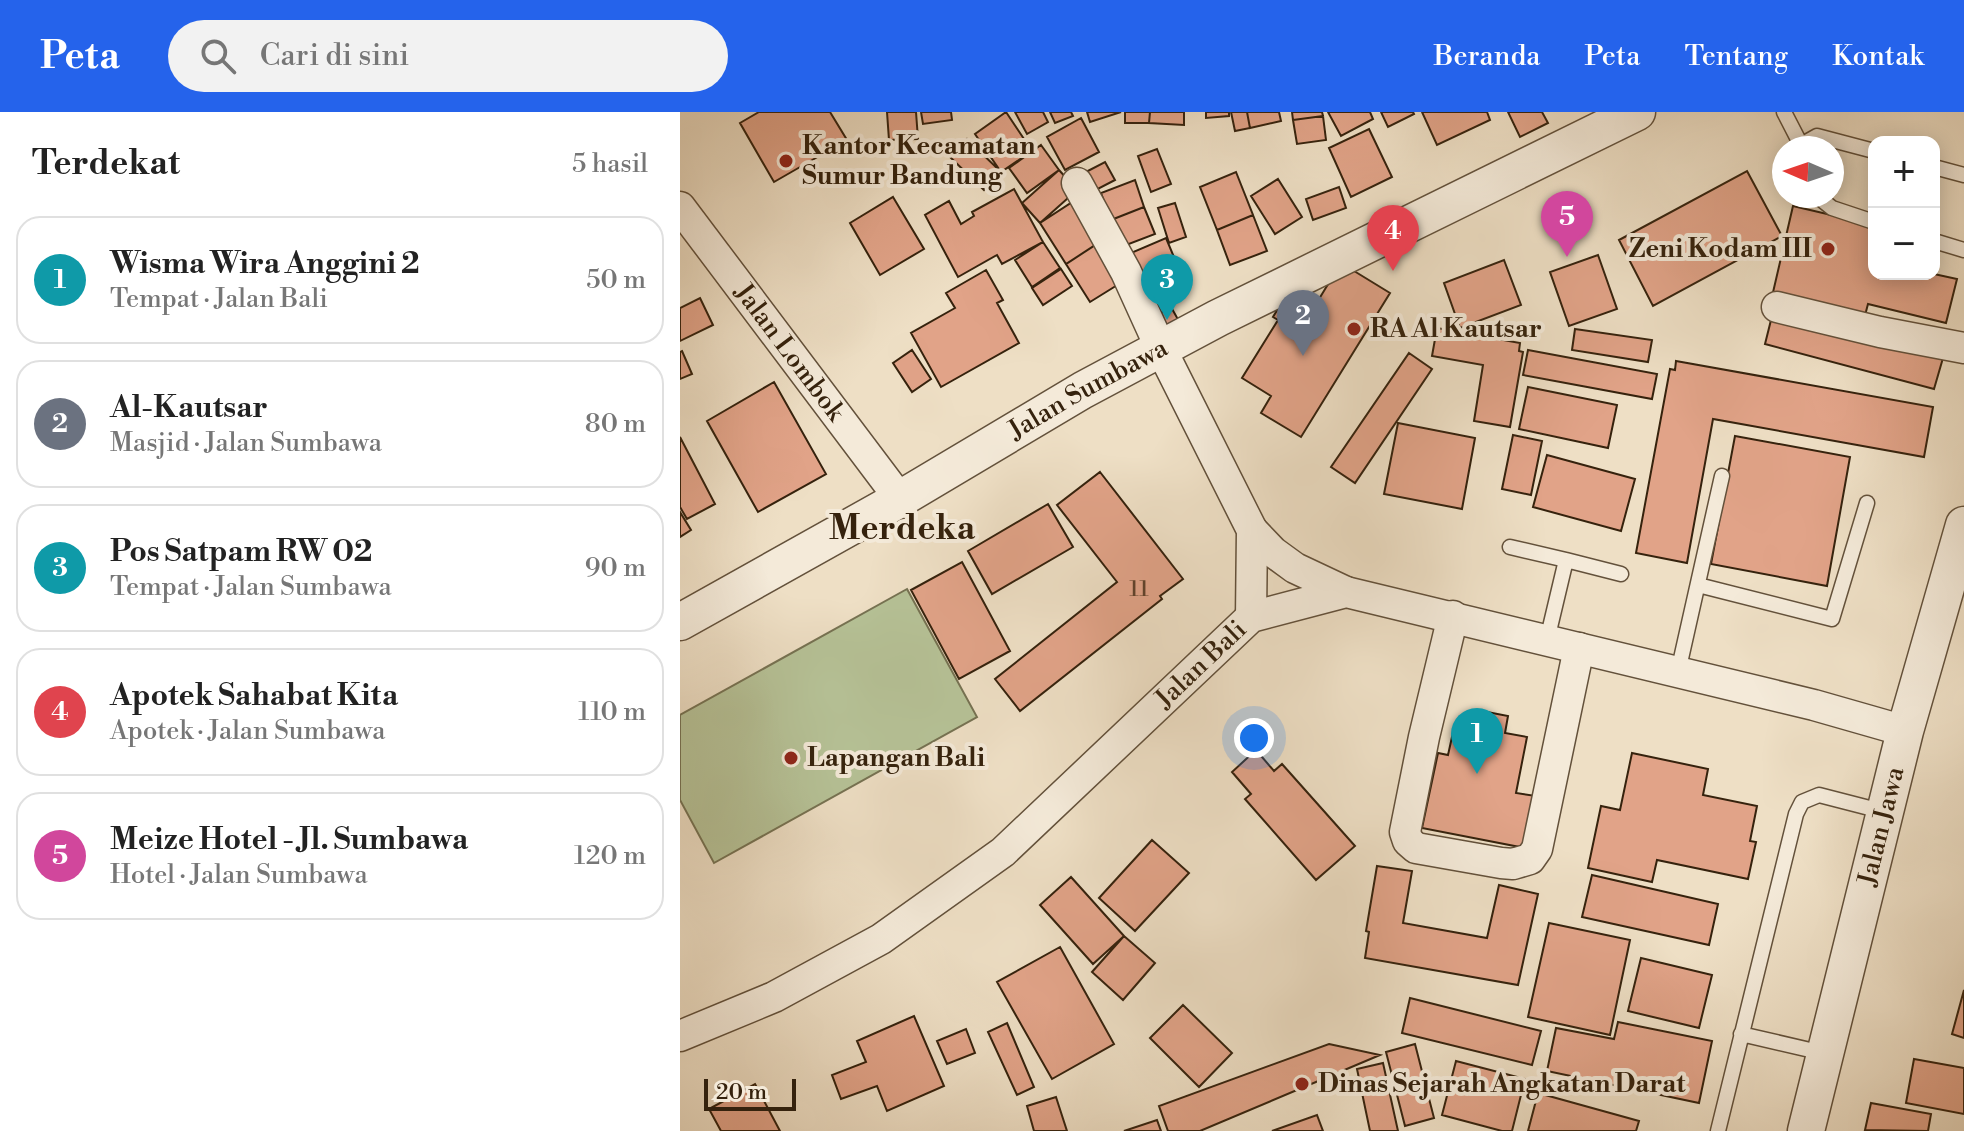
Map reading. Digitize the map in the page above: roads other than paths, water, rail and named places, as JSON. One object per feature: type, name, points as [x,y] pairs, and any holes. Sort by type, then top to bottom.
[{"type":"street","name":"Jalan Sumbawa","points":[[680,622],[900,499],[1083,390],[1218,318],[1637,112]]},
{"type":"street","points":[[1077,183],[1126,272],[1252,530],[1273,552],[1295,568],[1346,592]]},
{"type":"street","name":"Jalan Lombok","points":[[680,207],[900,499]]},
{"type":"street","points":[[1777,307],[1964,348]]},
{"type":"street","name":"Jalan Jawa","points":[[1806,1131],[1905,731],[1964,525]]},
{"type":"street","points":[[1251,617],[1252,530]]},
{"type":"street","name":"Jalan Bali","points":[[680,1036],[774,997],[881,939],[1003,852],[1251,617],[1346,592],[1814,705],[1905,731]]},
{"type":"street","points":[[1453,616],[1405,832],[1408,841],[1416,848],[1501,863],[1513,864],[1530,859],[1537,849],[1579,648]]},
{"type":"lane","points":[[1784,112],[1796,136]]},
{"type":"lane","points":[[1844,143],[1868,149]]},
{"type":"lane","points":[[1940,169],[1964,175]]},
{"type":"lane","points":[[1832,208],[1868,220]]},
{"type":"lane","points":[[1940,243],[1964,250]]},
{"type":"lane","points":[[1678,672],[1722,476]]},
{"type":"lane","points":[[1698,585],[1832,619],[1867,503]]},
{"type":"lane","points":[[1510,547],[1621,574]]},
{"type":"lane","points":[[1547,640],[1566,560]]},
{"type":"lane","points":[[1718,1131],[1796,814],[1802,802],[1819,795],[1885,812]]},
{"type":"lane","points":[[1741,1034],[1825,1053]]},
{"type":"place","name":"Kantor Kecamatan Sumur Bandung","points":[[786,161]]},
{"type":"place","name":"Zeni Kodam III","points":[[1828,249]]},
{"type":"place","name":"Meize Hotel - Jl. Sumbawa","points":[[1567,257]]},
{"type":"place","name":"Apotek Sahabat Kita","points":[[1393,271]]},
{"type":"place","name":"Pos Satpam RW 02","points":[[1167,320]]},
{"type":"place","name":"RA Al Kautsar","points":[[1354,329]]},
{"type":"place","name":"Al-Kautsar","points":[[1303,356]]},
{"type":"place","name":"Lapangan Bali","points":[[791,758]]},
{"type":"place","name":"Wisma Wira Anggini 2","points":[[1477,774]]},
{"type":"place","name":"Dinas Sejarah Angkatan Darat","points":[[1302,1084]]},
{"type":"district","name":"Merdeka","points":[[902,529]]}]
